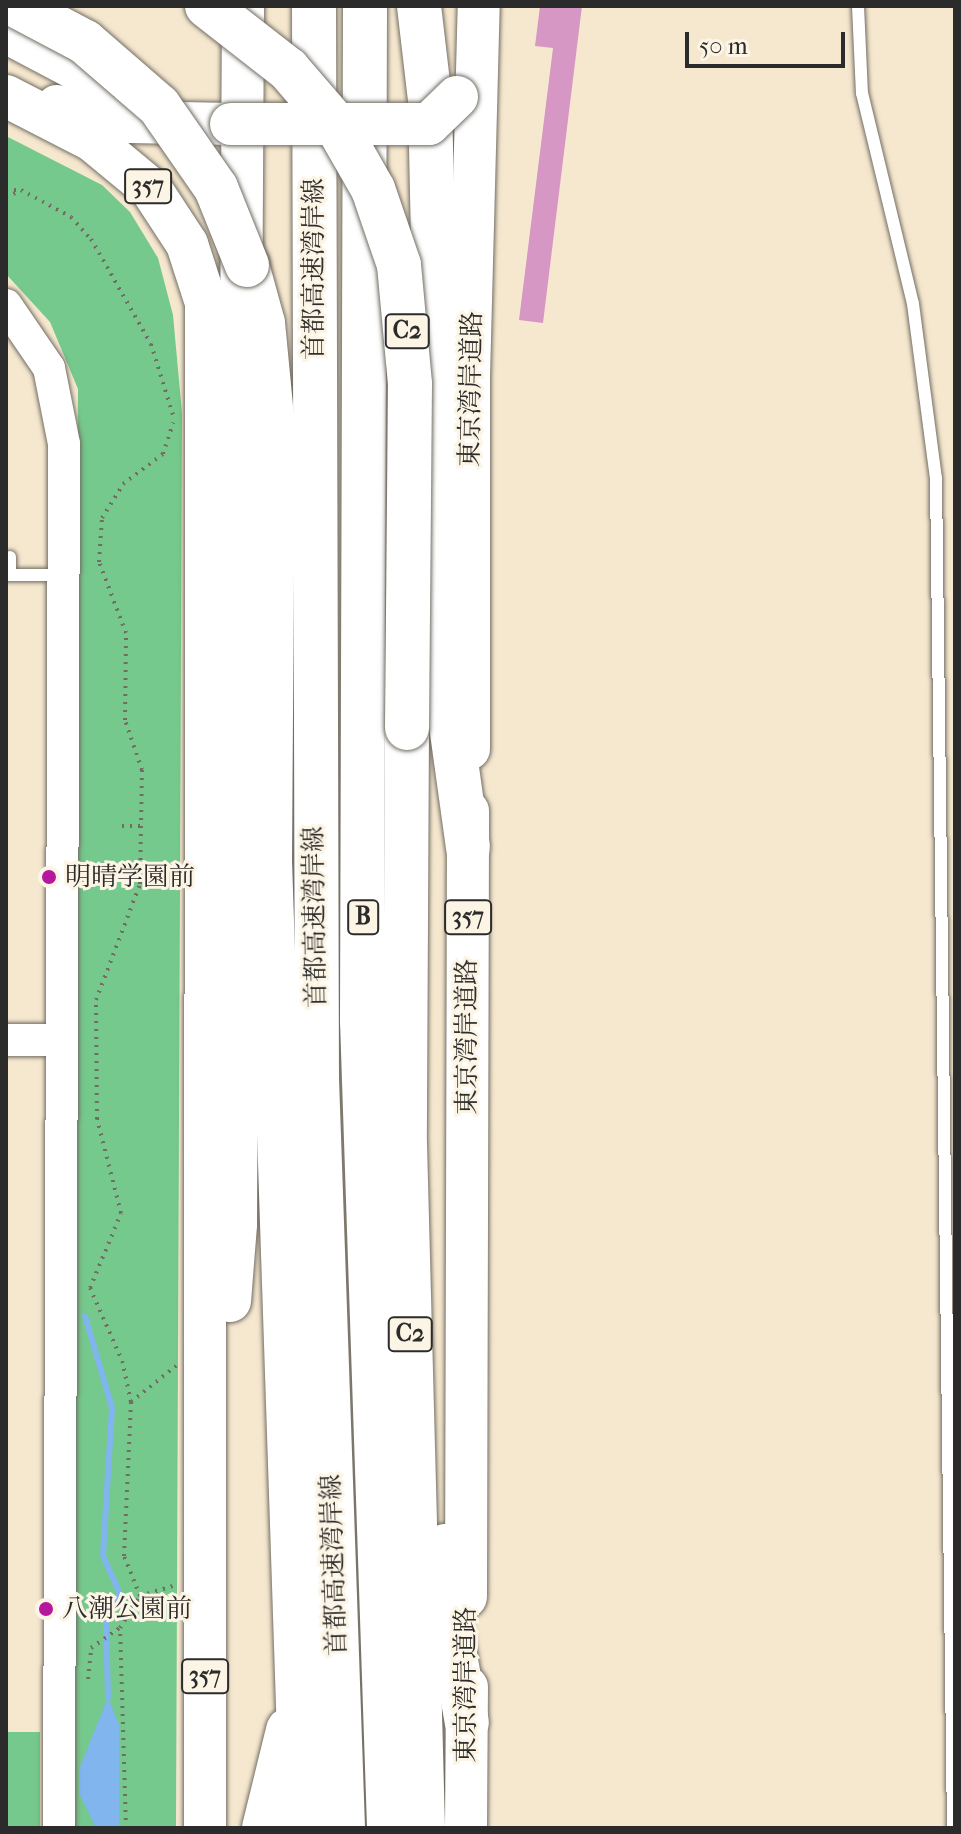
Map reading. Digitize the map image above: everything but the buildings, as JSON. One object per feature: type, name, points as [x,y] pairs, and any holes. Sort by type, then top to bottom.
[{"type":"highway","points":[[17,6],[85,42],[159,106],[216,188],[247,265],[263,323],[271,390],[270,861],[300,1694],[302,1828]]},
{"type":"highway","name":"357","points":[[209,340],[215,302],[222,124],[210,6]]},
{"type":"highway","name":"C2","points":[[210,6],[288,69],[337,126],[373,189],[399,265],[410,384],[405,1021],[423,1828]]},
{"type":"highway","name":"357","points":[[206,1524],[217,1465],[236,1224],[243,6]]},
{"type":"highway","name":"首都高速湾岸線","points":[[314,6],[317,1079],[343,1828]]},
{"type":"highway","name":"首都高速湾岸線","points":[[365,6],[362,1021],[389,1828]]},
{"type":"highway","points":[[419,6],[430,115],[442,660],[468,847]]},
{"type":"highway","points":[[6,93],[130,122],[429,124],[457,97],[463,83],[463,6]]},
{"type":"highway","name":"東京湾岸道路","points":[[466,1828],[469,377],[479,6]]},
{"type":"highway","points":[[6,31],[99,80],[145,116],[202,183],[247,265]]},
{"type":"highway","name":"357","points":[[6,93],[93,141],[151,189],[199,273],[209,340],[205,1828]]},
{"type":"highway","points":[[405,1021],[429,1227],[450,1626],[467,1723]]},
{"type":"highway","points":[[264,1828],[272,1779],[300,1694]]},
{"type":"street","points":[[6,305],[42,353],[62,413],[59,1828]]},
{"type":"street","points":[[6,1040],[62,1040]]},
{"type":"lane","points":[[858,6],[862,93],[913,304],[936,478],[953,1828]]},
{"type":"lane","points":[[10,557],[8,575],[64,574]]},
{"type":"path","points":[[6,190],[21,190],[71,217],[91,239],[151,344],[174,418],[163,454],[123,484],[102,518],[99,562],[126,633],[125,720],[142,770],[140,884],[96,1000],[97,1119],[121,1213],[90,1288],[123,1363],[131,1402],[124,1556],[140,1596]]},
{"type":"path","points":[[6,197],[21,190]]},
{"type":"path","points":[[122,826],[141,826]]},
{"type":"path","points":[[131,1402],[186,1358]]},
{"type":"path","points":[[87,1684],[91,1648],[120,1628],[140,1596],[166,1588]]},
{"type":"path","points":[[120,1628],[126,1828]]},
{"type":"green space","points":[[6,136],[102,185],[130,212],[158,258],[173,315],[182,413],[176,1828],[69,1828],[78,389],[50,322],[6,274]]},
{"type":"green space","points":[[6,1732],[40,1732],[40,1828],[6,1828]]},
{"type":"water","points":[[108,1697],[119,1725],[119,1828],[96,1828],[79,1793],[80,1767]]},
{"type":"waterway","points":[[85,1316],[112,1408],[103,1556],[120,1594],[106,1624],[108,1697]]},
{"type":"place","name":"明晴学園前","points":[[49,877]]},
{"type":"place","name":"八潮公園前","points":[[46,1609]]}]
